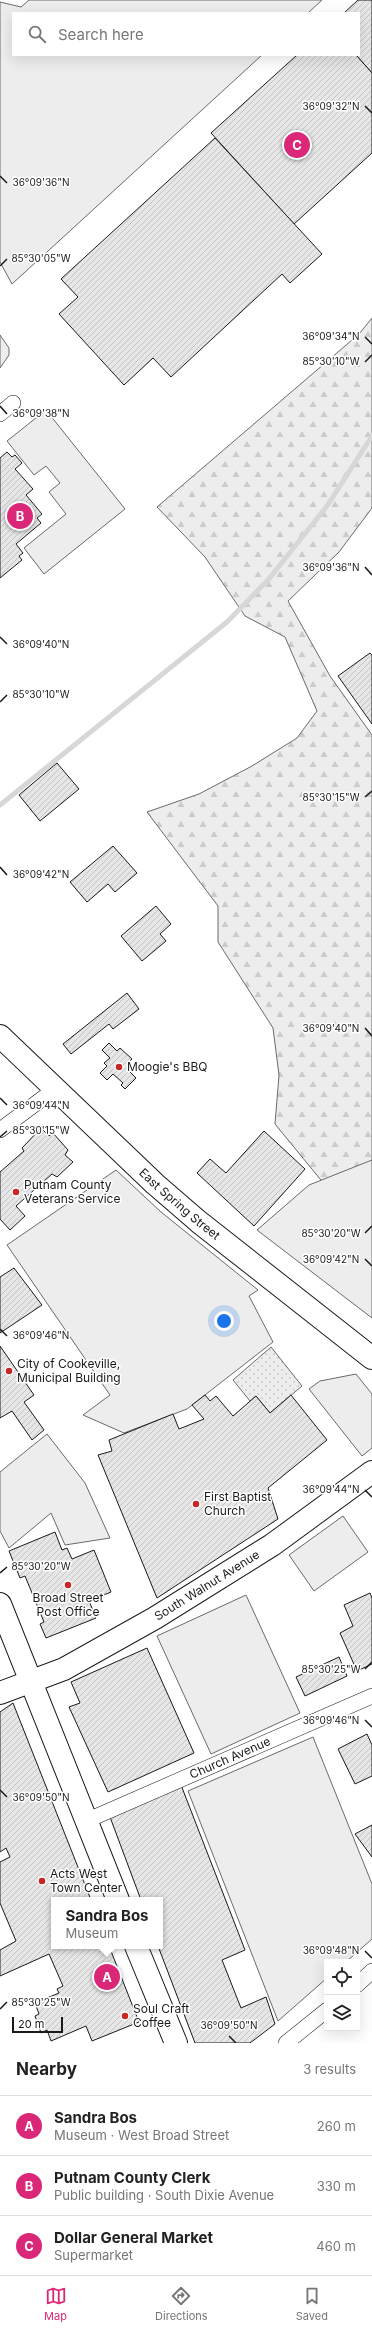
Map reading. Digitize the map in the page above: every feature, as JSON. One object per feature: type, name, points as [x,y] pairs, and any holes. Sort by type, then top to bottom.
[{"type":"street","points":[[0,414],[13,403]]},
{"type":"street","name":"East Spring Street","points":[[0,1036],[54,1090],[188,1213],[372,1358]]},
{"type":"street","points":[[0,1130],[54,1090]]},
{"type":"street","name":"South Walnut Avenue","points":[[0,1693],[31,1683],[64,1669],[165,1612],[272,1545],[372,1472]]},
{"type":"street","points":[[0,1604],[88,1820],[117,1897]]},
{"type":"street","name":"Church Avenue","points":[[88,1820],[372,1696]]},
{"type":"street","points":[[137,1949],[176,2043]]},
{"type":"street","points":[[360,1982],[372,1972]]},
{"type":"street","points":[[286,2043],[324,2012]]},
{"type":"green space","points":[[372,318],[372,508],[339,552],[288,601],[330,676],[372,735],[372,1162],[325,1185],[275,1124],[279,1075],[273,1028],[218,942],[218,906],[147,812],[199,794],[252,766],[297,738],[317,711],[285,637],[245,616],[205,557],[157,507],[359,334]]},
{"type":"green space","points":[[271,1347],[302,1386],[270,1413],[256,1396],[250,1401],[233,1380]]},
{"type":"shaded area","points":[[29,0],[322,0],[309,12],[12,12],[12,56],[261,56],[12,284],[0,262],[0,2],[21,7]]},
{"type":"shaded area","points":[[0,335],[9,348],[9,355],[0,368]]},
{"type":"shaded area","points":[[46,410],[125,509],[44,574],[24,548],[66,514],[49,492],[60,483],[46,466],[34,475],[7,441]]},
{"type":"shaded area","points":[[372,1160],[372,1318],[257,1230],[309,1185]]},
{"type":"shaded area","points":[[116,1170],[161,1212],[258,1290],[249,1296],[273,1342],[187,1409],[124,1433],[83,1415],[110,1395],[7,1245]]},
{"type":"shaded area","points":[[356,1374],[372,1394],[372,1448],[362,1456],[309,1389],[320,1381]]},
{"type":"shaded area","points":[[47,1434],[85,1483],[110,1538],[65,1545],[51,1513],[9,1548],[0,1531],[0,1472]]},
{"type":"shaded area","points":[[343,1516],[368,1552],[314,1591],[289,1555]]},
{"type":"shaded area","points":[[246,1595],[300,1713],[211,1754],[157,1636]]},
{"type":"shaded area","points":[[313,1737],[372,1884],[372,1939],[349,1959],[324,1959],[324,1981],[278,2021],[188,1791]]},
{"type":"building","points":[[358,0],[372,0],[372,73],[357,56],[360,56],[360,12],[345,12]]},
{"type":"building","points":[[296,56],[357,56],[372,73],[372,153],[294,224],[211,133]]},
{"type":"building","points":[[215,138],[322,254],[290,283],[282,274],[171,377],[153,358],[124,385],[59,314],[78,297],[61,279]]},
{"type":"building","points":[[7,452],[12,457],[15,455],[22,463],[15,469],[33,489],[26,495],[42,514],[37,518],[41,523],[16,544],[23,553],[19,556],[22,560],[0,578],[0,458]]},
{"type":"building","points":[[370,653],[372,655],[372,724],[338,676]]},
{"type":"building","points":[[57,763],[79,789],[40,821],[19,795]]},
{"type":"building","points":[[113,846],[137,873],[115,892],[108,884],[87,902],[70,882]]},
{"type":"building","points":[[156,906],[171,924],[160,934],[166,941],[142,961],[121,936]]},
{"type":"building","points":[[127,993],[139,1009],[113,1029],[109,1024],[71,1054],[63,1044]]},
{"type":"building","name":"Moogie's BBQ","points":[[109,1043],[117,1051],[120,1048],[132,1059],[128,1063],[132,1068],[129,1071],[136,1078],[125,1089],[121,1085],[123,1083],[113,1074],[107,1080],[100,1073],[107,1066],[104,1063],[110,1058],[102,1050]]},
{"type":"building","name":"Putnam County Veterans Service","points":[[41,1128],[49,1136],[53,1133],[68,1150],[65,1155],[73,1162],[57,1177],[52,1174],[16,1206],[25,1216],[10,1230],[0,1219],[0,1172],[24,1151],[22,1148]]},
{"type":"building","points":[[264,1131],[305,1169],[254,1226],[197,1173],[210,1159],[226,1173]]},
{"type":"building","name":"City of Cookeville, Municipal Building","points":[[14,1268],[42,1305],[0,1333],[0,1277]]},
{"type":"building","name":"City of Cookeville, Municipal Building","points":[[0,1346],[34,1395],[24,1402],[44,1430],[32,1440],[12,1411],[0,1418]]},
{"type":"building","name":"First Baptist Church","points":[[205,1395],[210,1401],[216,1396],[233,1416],[256,1396],[270,1413],[291,1395],[327,1440],[268,1488],[278,1519],[157,1598],[98,1455],[112,1451],[109,1440],[173,1414],[179,1429],[204,1419],[192,1405]]},
{"type":"building","name":"Broad Street Post Office","points":[[55,1532],[62,1550],[67,1548],[72,1559],[94,1550],[111,1592],[89,1601],[96,1618],[46,1638],[40,1624],[44,1622],[25,1576],[20,1578],[9,1551]]},
{"type":"building","points":[[370,1593],[372,1598],[372,1664],[357,1671],[340,1633],[353,1626],[344,1605]]},
{"type":"building","points":[[147,1648],[194,1753],[108,1792],[69,1707],[80,1703],[71,1682]]},
{"type":"building","points":[[339,1657],[347,1676],[305,1696],[296,1677]]},
{"type":"building","name":"Acts West Town Center","points":[[13,1703],[90,1897],[51,1897],[51,1949],[110,1949],[139,2022],[92,2041],[86,2026],[51,2041],[47,2030],[41,2033],[35,2016],[39,2014],[35,2003],[59,1993],[57,1989],[63,1986],[49,1954],[0,1976],[0,1950],[16,1941],[0,1903],[0,1862],[10,1857],[6,1848],[0,1852],[0,1712]]},
{"type":"building","points":[[367,1734],[372,1745],[372,1776],[355,1784],[338,1749]]},
{"type":"building","points":[[181,1785],[245,1950],[222,1960],[241,2008],[266,1997],[275,2024],[250,2043],[195,2043],[159,1949],[163,1949],[163,1897],[140,1897],[110,1817]]},
{"type":"building","points":[[372,1825],[372,1857],[355,1834]]},
{"type":"waterway","points":[[0,805],[227,622],[268,580],[327,506],[372,436]]},
{"type":"place","name":"Dollar General Market","points":[[297,145]]},
{"type":"place","name":"Putnam County Clerk","points":[[20,516]]},
{"type":"place","name":"Moogie's BBQ","points":[[119,1067]]},
{"type":"place","name":"Putnam County Veterans Service","points":[[16,1192]]},
{"type":"place","name":"City of Cookeville, Municipal Building","points":[[9,1371]]},
{"type":"place","name":"First Baptist Church","points":[[196,1504]]},
{"type":"place","name":"Broad Street Post Office","points":[[68,1585]]},
{"type":"place","name":"Acts West Town Center","points":[[42,1881]]},
{"type":"place","name":"Sandra Bos","points":[[107,1977]]},
{"type":"place","name":"Soul Craft Coffee","points":[[125,2016]]}]
